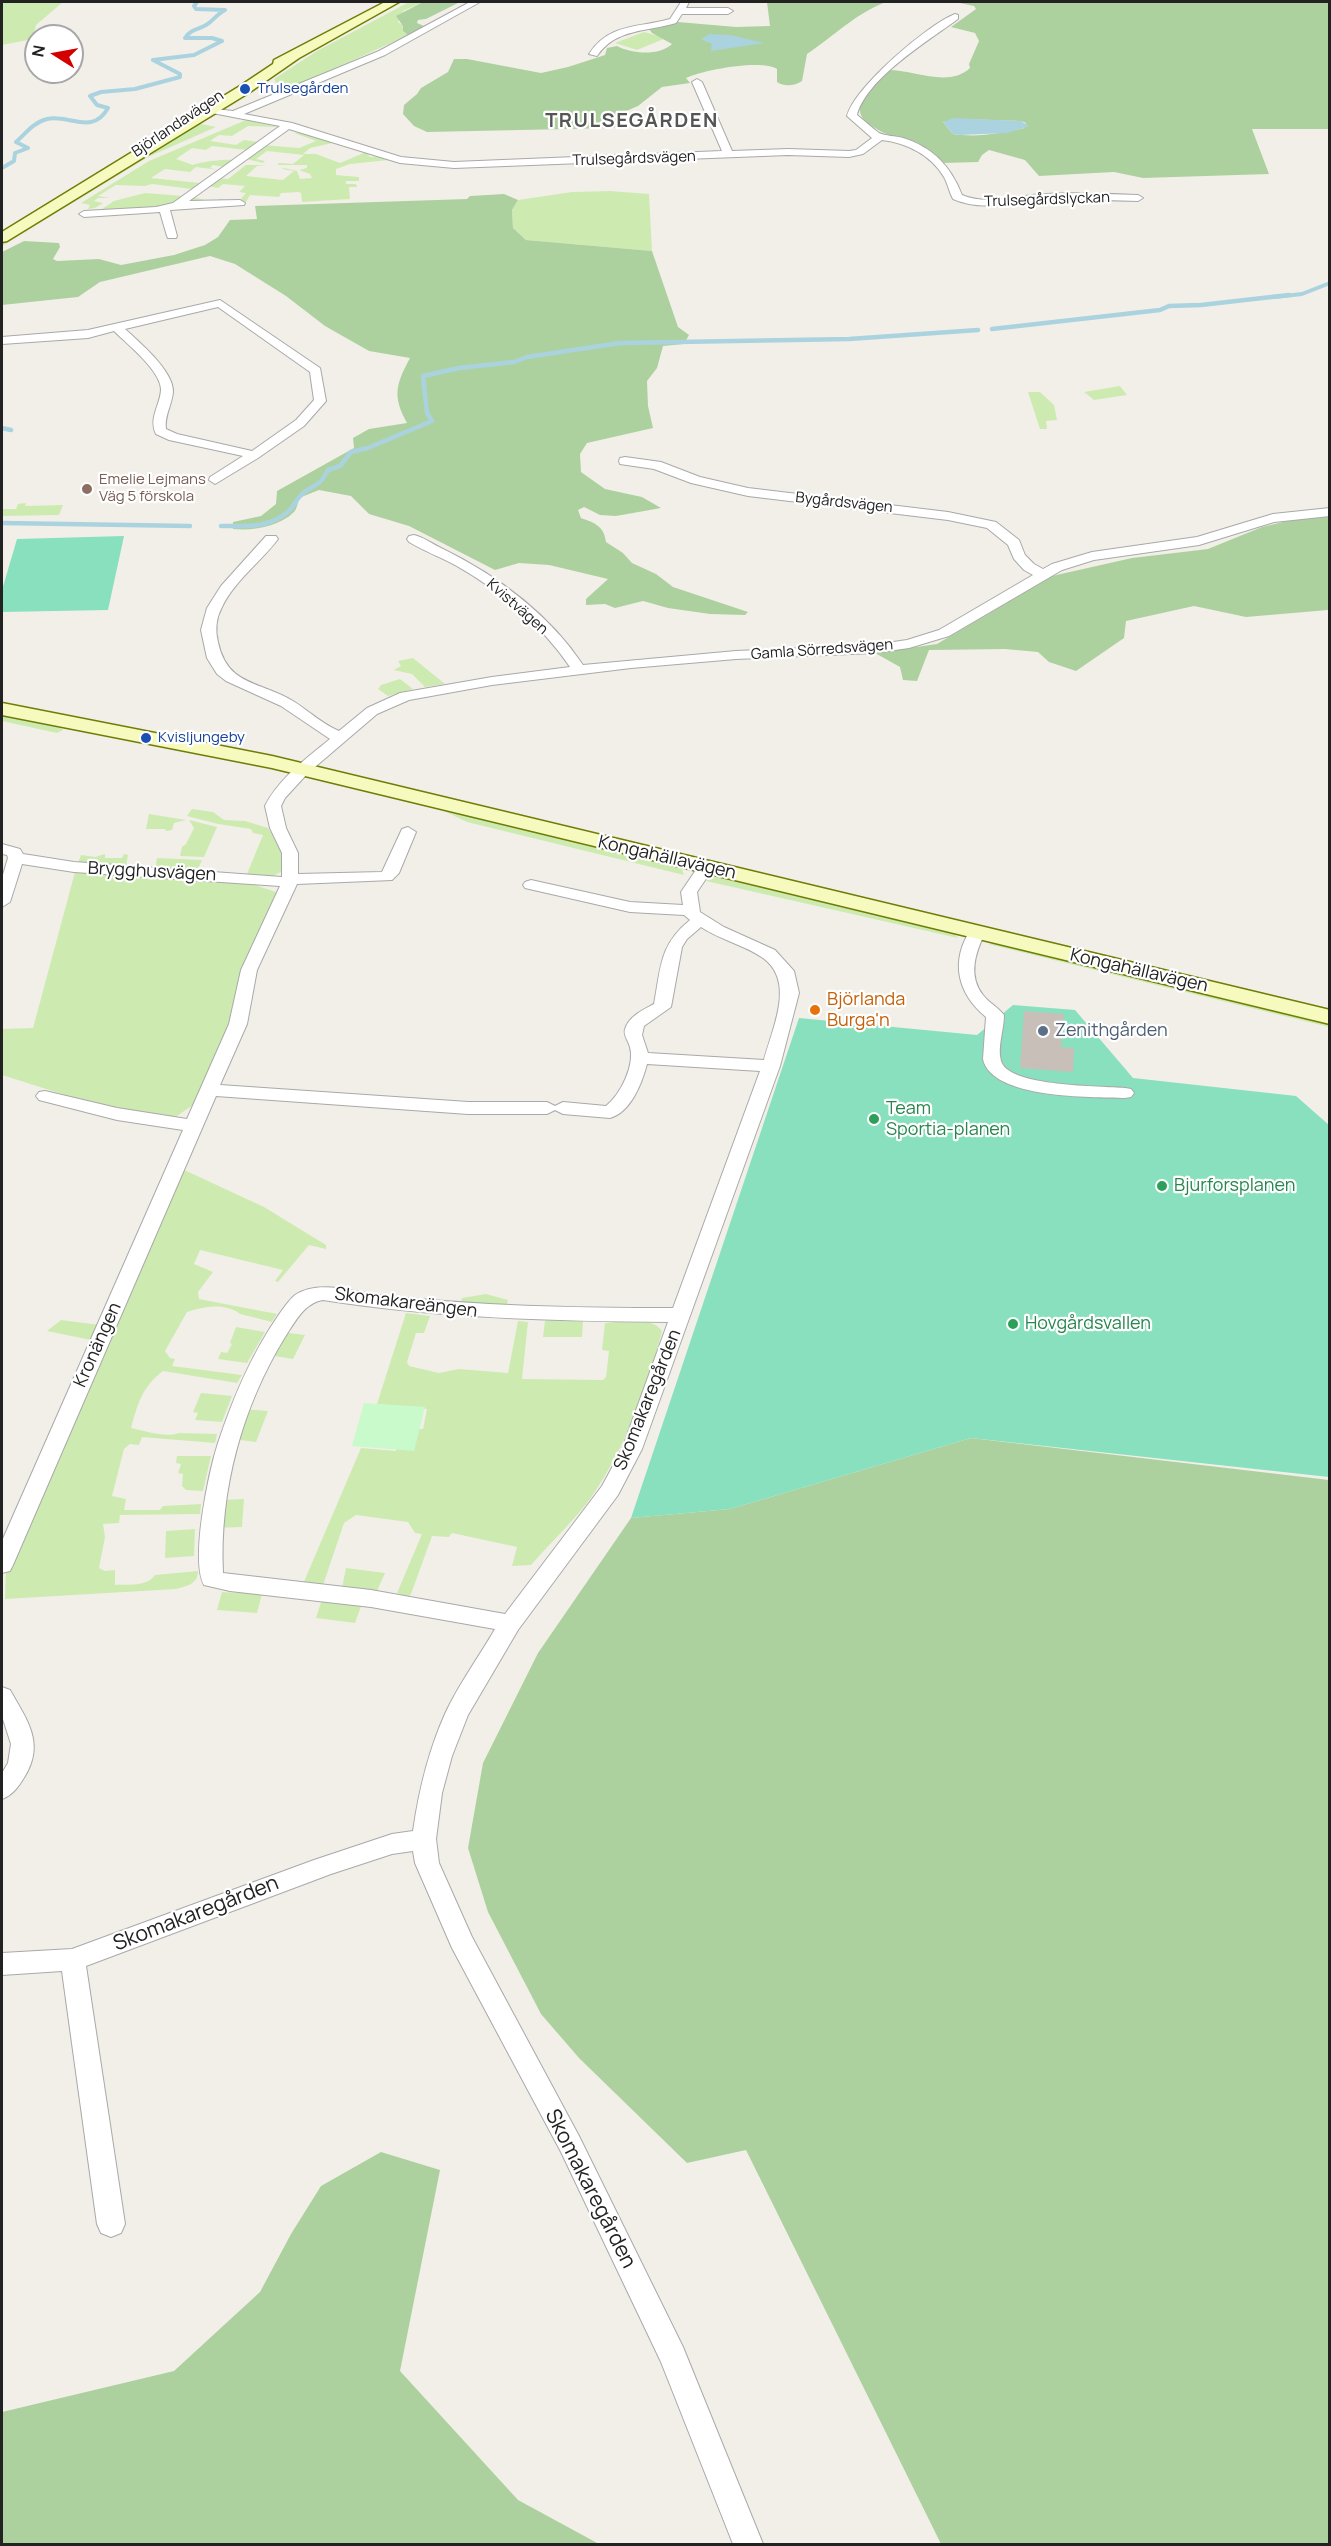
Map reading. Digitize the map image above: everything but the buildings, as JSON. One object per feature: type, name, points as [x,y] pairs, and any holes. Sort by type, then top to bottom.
[{"type":"street","name":"Björlandavägen","points":[[2,238],[204,110],[294,56],[393,2]]},
{"type":"street","points":[[235,114],[382,53],[476,2]]},
{"type":"street","points":[[594,54],[605,38],[669,23],[676,19],[683,6],[728,11]]},
{"type":"street","points":[[877,136],[852,116],[853,107],[862,93],[881,74],[955,17]]},
{"type":"street","points":[[697,82],[729,155]]},
{"type":"street","name":"Trulsegårdsvägen","points":[[204,110],[288,125],[400,160],[436,164],[513,164],[788,152],[854,153],[876,141],[877,136]]},
{"type":"street","points":[[177,205],[288,125]]},
{"type":"street","name":"Trulsegårdslyckan","points":[[877,136],[901,140],[922,149],[947,174],[957,197],[965,201],[1046,197],[1138,198]]},
{"type":"street","points":[[84,214],[164,209],[177,205],[240,203]]},
{"type":"street","points":[[164,209],[172,236]]},
{"type":"street","points":[[2,341],[88,334],[220,303],[316,371],[320,400],[300,423],[214,480]]},
{"type":"street","points":[[117,328],[164,376],[168,388],[158,424],[160,431],[173,437],[254,455]]},
{"type":"street","name":"Bygårdsvägen","points":[[625,461],[656,465],[696,480],[748,492],[936,514],[991,525],[1014,543],[1019,556],[1029,567],[1043,575]]},
{"type":"street","name":"Gamla Sörredsvägen","points":[[303,770],[339,736],[372,711],[405,696],[446,688],[579,670],[682,659],[873,649],[909,644],[944,633],[1043,575],[1073,561],[1092,556],[1178,545],[1273,518],[1329,512]]},
{"type":"street","points":[[271,539],[226,589],[214,608],[208,630],[214,658],[222,671],[231,678],[286,703],[326,731],[339,736]]},
{"type":"street","name":"Kvistvägen","points":[[414,539],[459,561],[498,586],[567,650],[579,670]]},
{"type":"street","name":"Kongahällavägen","points":[[2,709],[303,770],[1329,1017]]},
{"type":"street","name":"Kronängen","points":[[2,1565],[238,1024],[249,970],[290,880],[291,853],[278,828],[273,806],[278,796],[303,770]]},
{"type":"street","name":"Brygghusvägen","points":[[2,902],[8,854],[74,867],[290,880],[386,877],[391,873],[408,832]]},
{"type":"street","points":[[210,1090],[468,1108],[555,1108],[610,1112],[617,1108],[633,1078],[639,1048],[635,1042],[633,1028],[639,1021],[662,1007],[674,947],[694,915],[688,892],[706,867]]},
{"type":"street","points":[[531,885],[634,908],[694,915]]},
{"type":"street","name":"Skomakaregården","points":[[694,915],[769,954],[786,971],[790,993],[771,1066],[632,1449],[610,1491],[510,1624],[457,1713],[440,1756],[430,1792],[424,1839],[427,1863],[461,1941],[570,2144],[674,2356],[748,2544]]},
{"type":"street","points":[[977,933],[968,948],[967,981],[972,994],[982,1006],[995,1015],[996,1025],[991,1054],[994,1068],[1003,1077],[1031,1085],[1125,1093]]},
{"type":"street","points":[[638,1058],[771,1066]]},
{"type":"street","points":[[45,1096],[117,1114],[195,1126]]},
{"type":"street","name":"Skomakareängen","points":[[510,1624],[436,1608],[362,1596],[230,1584],[212,1579],[210,1562],[217,1489],[234,1420],[265,1352],[300,1299],[311,1294],[323,1293],[402,1306],[502,1313],[682,1315]]},
{"type":"street","points":[[2,1696],[23,1739],[24,1757],[14,1775],[2,1788]]},
{"type":"street","name":"Skomakaregården","points":[[2,1964],[73,1960],[323,1867],[392,1845],[424,1839]]},
{"type":"street","points":[[73,1960],[111,2224]]},
{"type":"green space","points":[[2,2],[63,2],[37,24],[24,24],[24,41],[2,45]]},
{"type":"green space","points":[[409,2],[423,2],[403,11],[398,22],[404,26],[403,31],[408,35],[308,81],[294,86],[276,83],[274,79],[317,51]]},
{"type":"green space","points":[[423,2],[460,2],[426,19],[418,20],[417,23],[424,26],[408,35],[403,31],[403,26],[396,16]]},
{"type":"green space","points":[[767,2],[886,2],[855,19],[807,54],[802,81],[799,83],[780,84],[777,82],[777,69],[769,66],[746,65],[705,72],[686,78],[690,83],[662,87],[638,106],[617,115],[621,121],[614,128],[427,132],[414,126],[403,114],[404,105],[421,88],[448,72],[454,59],[467,59],[541,73],[605,55],[607,48],[617,46],[638,52],[660,51],[672,44],[649,29],[678,22],[736,27],[770,26]]},
{"type":"green space","points":[[955,2],[1329,2],[1329,129],[1252,129],[1269,174],[1143,178],[1114,172],[1039,176],[1025,160],[989,150],[978,162],[943,163],[917,143],[889,136],[872,126],[862,118],[860,109],[869,90],[889,70],[952,77],[970,68],[969,64],[979,41],[975,33],[951,27],[976,9],[974,6]],"holes":[[[960,119],[1026,123],[1024,128],[980,135],[953,134],[943,122]]]},
{"type":"green space","points":[[644,32],[666,38],[637,50],[615,43]]},
{"type":"green space","points":[[246,120],[278,127],[248,126],[232,136],[219,135],[210,141],[236,145],[244,140],[259,142],[247,150],[212,146],[206,150],[192,148],[176,159],[193,165],[232,160],[224,167],[213,165],[210,168],[219,170],[196,167],[190,172],[165,169],[151,178],[200,183],[192,189],[152,184],[145,186],[116,185],[98,196],[110,198],[98,198],[94,201],[103,203],[95,208],[88,209],[90,205],[81,203],[149,161]]},
{"type":"green space","points":[[196,123],[216,127],[148,157],[2,246],[2,243]]},
{"type":"green space","points":[[304,132],[337,142],[310,148],[303,154],[316,154],[340,163],[366,152],[370,157],[382,156],[389,160],[350,164],[336,169],[336,175],[359,177],[359,181],[346,181],[346,184],[356,184],[357,187],[349,187],[350,199],[302,202],[299,192],[281,193],[279,197],[250,195],[246,202],[193,205],[186,202],[193,197],[212,202],[220,199],[239,201],[246,193],[239,192],[245,186],[223,184],[218,188],[207,186],[219,178],[228,179],[246,165],[266,165],[257,166],[246,176],[283,180],[294,171],[282,169],[284,168],[297,171],[300,179],[312,178],[310,174],[299,170],[307,168],[307,165],[277,165],[279,163],[293,164],[304,155],[267,151],[256,159],[265,161],[263,163],[246,159],[262,145],[299,148],[316,141],[294,133]]},
{"type":"green space","points":[[610,191],[649,194],[652,251],[526,240],[513,228],[512,210],[518,200],[572,192]]},
{"type":"green space","points":[[145,193],[184,196],[163,208],[99,211],[114,201]]},
{"type":"green space","points":[[504,194],[518,200],[512,210],[513,228],[526,240],[652,251],[678,327],[689,335],[684,344],[663,346],[657,368],[647,381],[648,406],[653,428],[587,443],[580,454],[581,472],[605,489],[642,497],[661,508],[616,516],[600,515],[584,507],[578,510],[581,518],[598,526],[606,542],[623,553],[632,563],[656,574],[673,587],[748,612],[745,615],[710,614],[668,608],[643,601],[615,608],[605,604],[586,605],[586,599],[608,579],[549,565],[519,563],[495,570],[409,526],[369,514],[351,496],[319,490],[299,498],[295,511],[281,521],[257,528],[233,529],[233,522],[261,516],[276,504],[277,491],[354,448],[353,438],[369,429],[407,423],[399,405],[398,390],[410,358],[369,351],[325,326],[286,296],[235,264],[210,256],[100,282],[78,297],[2,305],[2,252],[24,241],[59,243],[60,247],[53,259],[57,261],[99,259],[121,265],[174,255],[205,245],[218,237],[230,220],[257,219],[255,206],[467,199],[470,196]]},
{"type":"green space","points":[[1120,386],[1127,395],[1094,400],[1084,392]]},
{"type":"green space","points":[[1028,392],[1040,392],[1054,405],[1057,420],[1046,421],[1047,429],[1040,429]]},
{"type":"green space","points":[[26,503],[25,506],[63,505],[59,515],[2,516],[2,509],[16,509],[18,504]]},
{"type":"green space","points":[[1329,517],[1328,610],[1246,617],[1194,606],[1126,621],[1124,638],[1076,671],[1049,662],[1038,652],[1005,649],[929,650],[917,681],[903,680],[900,667],[875,653],[937,644],[1052,576],[1132,558],[1208,549],[1262,527],[1300,518]]},
{"type":"green space","points":[[124,536],[108,610],[2,612],[2,590],[17,539]]},
{"type":"green space","points":[[413,658],[445,684],[425,687],[412,674],[394,670],[401,666],[398,661]]},
{"type":"green space","points":[[400,679],[413,689],[388,696],[378,689],[381,685]]},
{"type":"green space","points":[[2,714],[63,730],[57,733],[2,721]]},
{"type":"green space","points":[[192,809],[213,812],[224,820],[245,821],[268,828],[285,855],[285,870],[273,876],[247,874],[263,835],[253,833],[251,829],[187,816]]},
{"type":"green space","points":[[442,810],[663,863],[682,869],[684,875],[467,822]]},
{"type":"green space","points":[[149,814],[186,820],[174,823],[172,830],[146,829]]},
{"type":"green space","points":[[189,820],[217,827],[204,857],[180,856],[182,847],[194,828]]},
{"type":"green space","points":[[105,854],[105,858],[122,858],[124,854],[128,855],[126,866],[78,863],[81,855],[95,857]]},
{"type":"green space","points":[[157,858],[202,860],[197,871],[155,869]]},
{"type":"green space","points":[[75,872],[249,883],[276,892],[232,1024],[199,1101],[177,1116],[145,1116],[84,1101],[2,1075],[2,1029],[33,1028]]},
{"type":"green space","points":[[713,877],[954,933],[958,938],[706,881]]},
{"type":"green space","points":[[988,944],[1002,944],[1329,1024],[1329,1027]]},
{"type":"green space","name":"Hovgårdsvallen","points":[[1013,1005],[1075,1010],[1133,1078],[1296,1096],[1329,1125],[1329,1477],[971,1438],[730,1509],[631,1518],[799,1018],[977,1035]]},
{"type":"green space","points":[[180,1168],[264,1207],[326,1245],[326,1249],[309,1245],[278,1282],[275,1281],[283,1270],[200,1250],[194,1264],[213,1272],[198,1292],[199,1299],[277,1314],[272,1322],[221,1307],[207,1307],[187,1312],[165,1351],[170,1358],[175,1359],[172,1366],[242,1375],[237,1383],[163,1371],[145,1390],[138,1404],[131,1428],[162,1434],[217,1434],[215,1443],[142,1437],[139,1445],[130,1444],[124,1449],[112,1496],[126,1499],[124,1510],[160,1510],[163,1506],[201,1504],[200,1514],[120,1515],[119,1523],[103,1524],[105,1537],[99,1568],[105,1571],[115,1570],[115,1585],[142,1583],[152,1579],[155,1575],[198,1571],[198,1575],[191,1584],[176,1589],[5,1599],[6,1566]]},
{"type":"green space","points":[[486,1294],[508,1300],[506,1309],[460,1306],[462,1298]]},
{"type":"green space","points":[[406,1313],[430,1316],[424,1333],[416,1333],[407,1362],[409,1366],[439,1373],[459,1369],[508,1373],[518,1321],[528,1322],[522,1379],[603,1380],[606,1377],[609,1351],[602,1350],[605,1323],[643,1321],[657,1326],[662,1331],[650,1374],[615,1458],[585,1505],[531,1565],[512,1566],[517,1547],[452,1533],[449,1537],[432,1536],[408,1597],[397,1593],[422,1534],[415,1533],[408,1522],[356,1515],[344,1523],[323,1585],[303,1584],[361,1448],[396,1451],[402,1429],[423,1429],[427,1409],[377,1404]]},
{"type":"green space","points":[[61,1320],[100,1325],[91,1340],[47,1331]]},
{"type":"green space","points":[[545,1321],[583,1321],[582,1337],[543,1337]]},
{"type":"green space","points":[[236,1327],[265,1332],[247,1363],[218,1359],[221,1352],[227,1353]]},
{"type":"green space","points":[[281,1332],[305,1335],[293,1359],[268,1355]]},
{"type":"green space","points":[[201,1393],[232,1396],[222,1422],[195,1420],[198,1413],[193,1412]]},
{"type":"green space","points":[[364,1403],[425,1407],[414,1451],[352,1446]]},
{"type":"green space","points":[[243,1409],[268,1411],[256,1442],[233,1439]]},
{"type":"green space","points":[[971,1438],[1329,1480],[1329,2544],[941,2544],[746,2150],[687,2163],[579,2058],[541,2014],[488,1912],[468,1848],[483,1763],[538,1653],[631,1518],[730,1509]]},
{"type":"green space","points":[[177,1456],[211,1456],[203,1491],[186,1490],[182,1486],[183,1474],[178,1473],[181,1464],[176,1463]]},
{"type":"green space","points":[[244,1499],[242,1527],[216,1528],[219,1500]]},
{"type":"green space","points":[[195,1529],[194,1556],[165,1558],[166,1531]]},
{"type":"green space","points":[[346,1568],[385,1573],[377,1591],[342,1588]]},
{"type":"green space","points":[[222,1592],[262,1594],[257,1613],[217,1610]]},
{"type":"green space","points":[[322,1599],[362,1604],[355,1623],[316,1618]]},
{"type":"green space","points":[[381,2152],[440,2170],[400,2371],[518,2500],[599,2544],[2,2544],[2,2412],[174,2371],[260,2292],[291,2234],[321,2186]]},
{"type":"water","points":[[710,34],[730,35],[764,43],[711,51],[712,44],[701,39]]},
{"type":"water","points":[[954,118],[1021,121],[1029,126],[1007,133],[960,135],[953,134],[943,122]]},
{"type":"waterway","points":[[2,168],[14,161],[15,153],[28,148],[16,142],[38,123],[56,118],[88,122],[95,121],[102,116],[108,108],[97,105],[90,96],[101,92],[135,89],[180,77],[180,74],[153,60],[194,55],[222,41],[212,38],[185,38],[225,10],[196,9],[194,6],[197,2]]},
{"type":"waterway","points":[[1275,297],[1302,294],[1330,283]]},
{"type":"waterway","points":[[992,329],[1160,310],[1169,306],[1201,305],[1289,295]]},
{"type":"waterway","points":[[221,526],[257,525],[273,521],[289,511],[305,491],[318,484],[328,470],[340,466],[351,452],[368,448],[432,421],[427,413],[423,376],[459,368],[514,362],[527,357],[620,343],[849,339],[978,330]]},
{"type":"waterway","points":[[2,428],[11,430]]},
{"type":"waterway","points":[[2,523],[190,526]]},
{"type":"place","name":"Trulsegården","points":[[245,89]]},
{"type":"place","name":"Emelie Lejmans Väg 5 förskola","points":[[87,489]]},
{"type":"place","name":"Kvisljungeby","points":[[146,738]]},
{"type":"place","name":"Björlanda Burga'n","points":[[815,1010]]},
{"type":"place","name":"Zenithgården","points":[[1043,1031]]},
{"type":"place","name":"Team Sportia-planen","points":[[874,1119]]},
{"type":"place","name":"Bjurforsplanen","points":[[1162,1186]]},
{"type":"place","name":"Hovgårdsvallen","points":[[1013,1324]]},
{"type":"district","name":"TRULSEGÅRDEN","points":[[632,121]]}]
